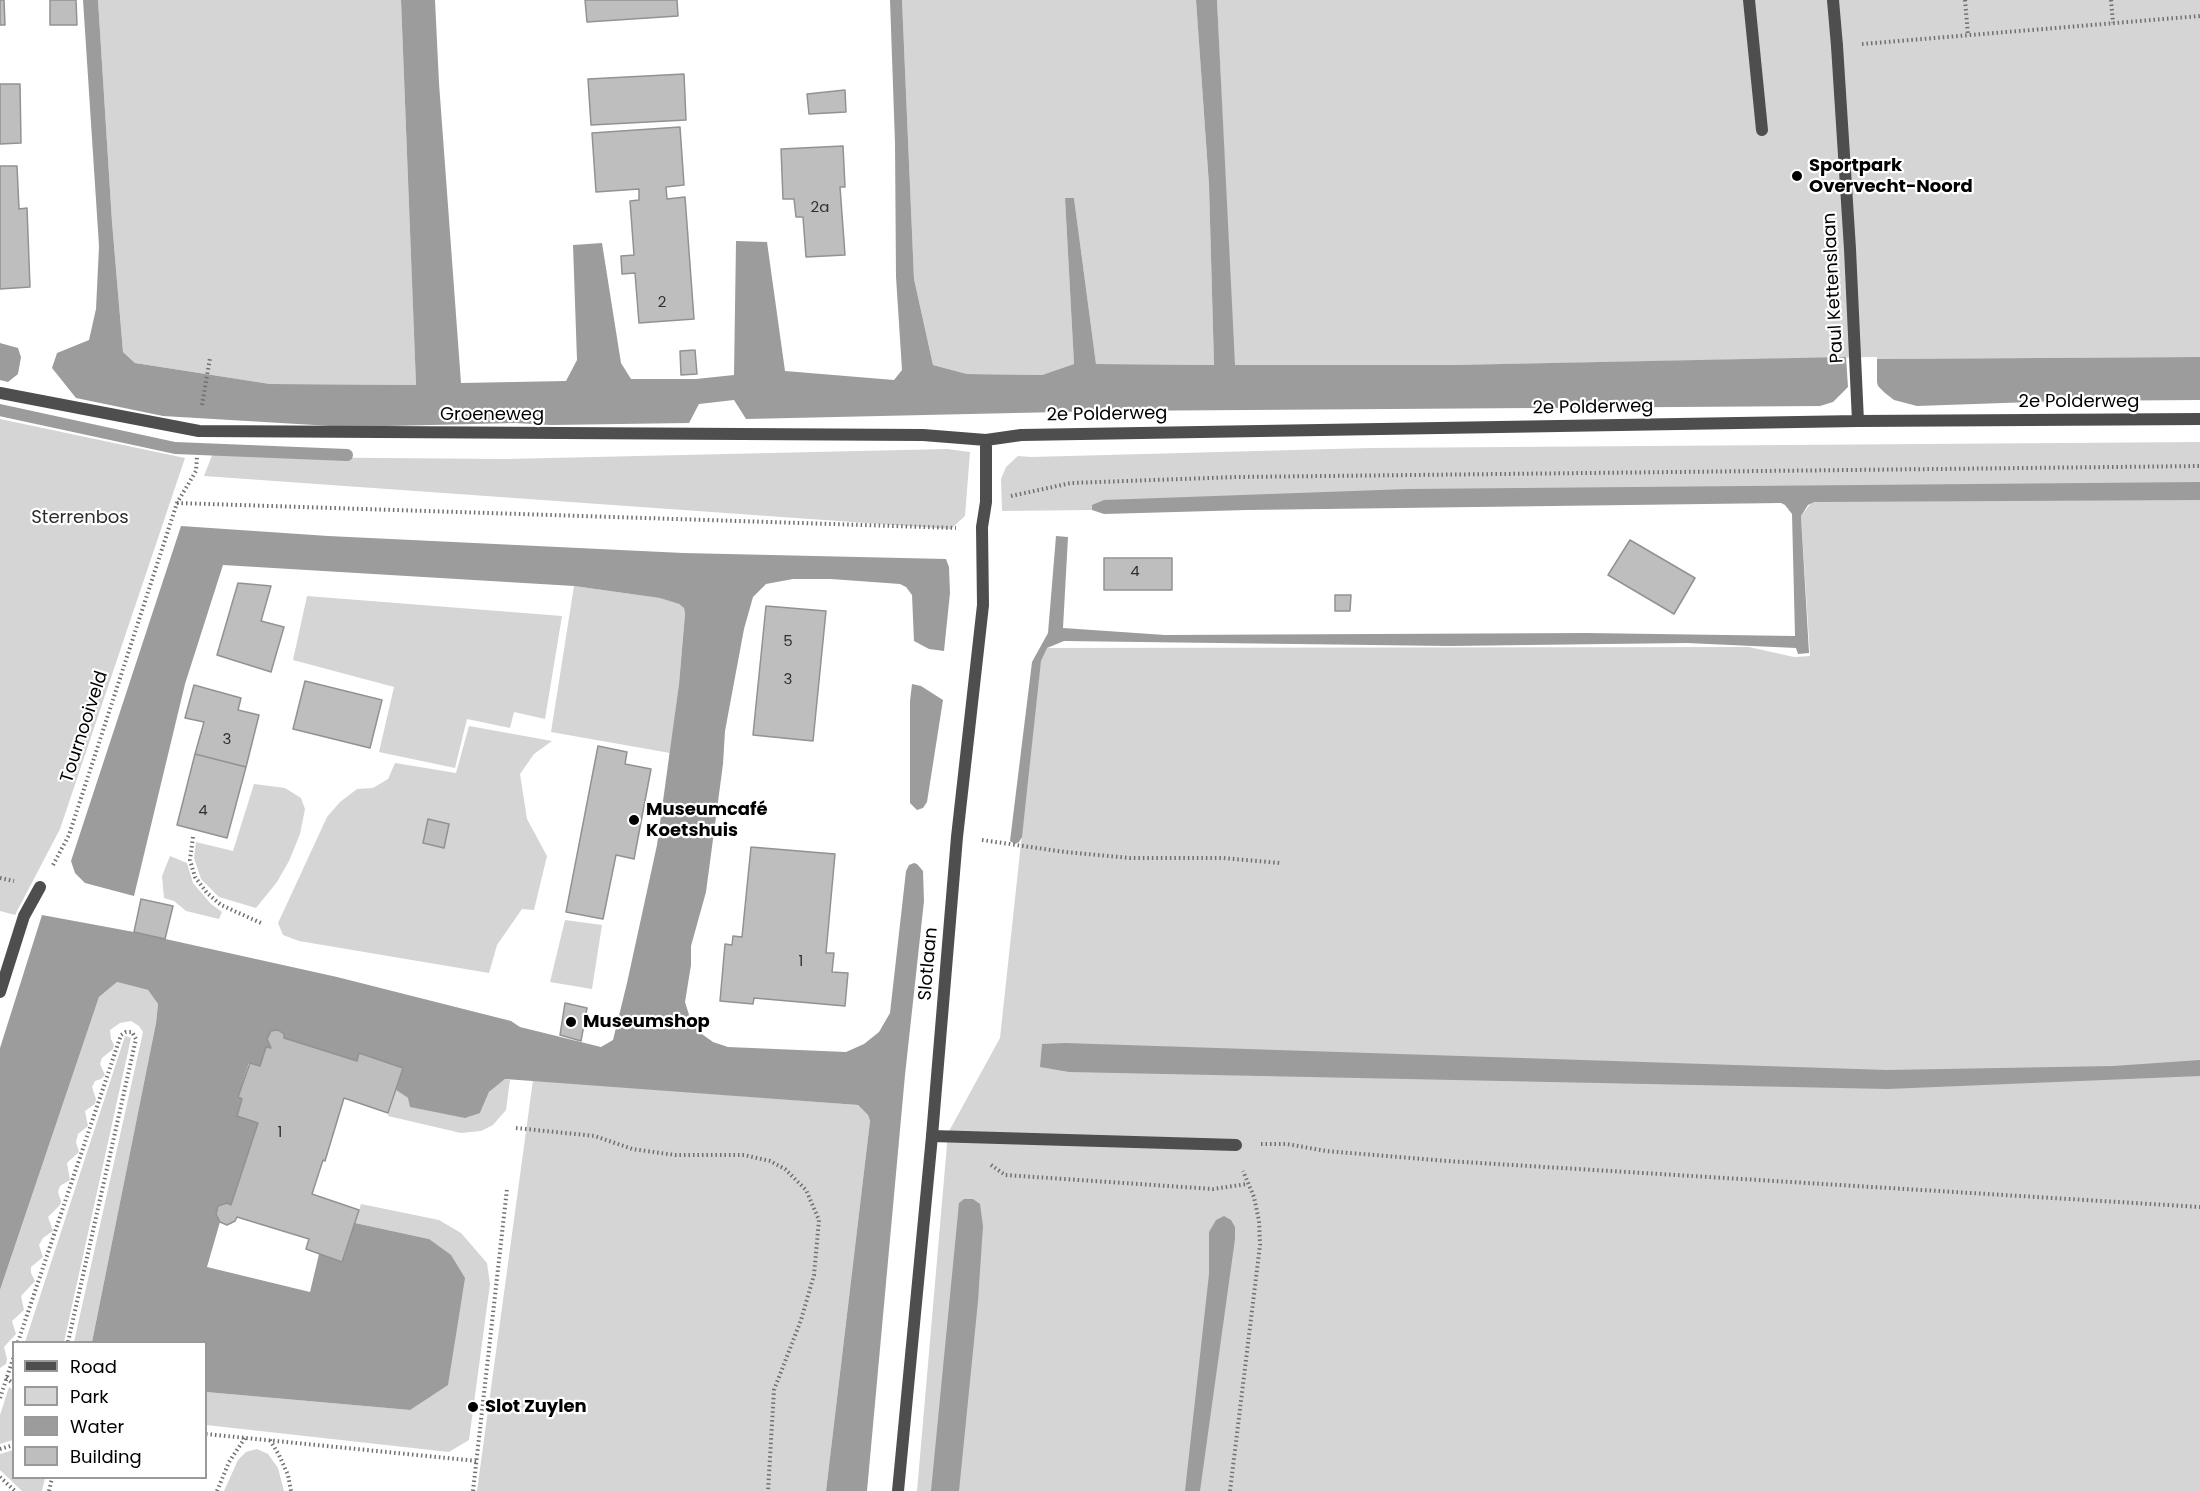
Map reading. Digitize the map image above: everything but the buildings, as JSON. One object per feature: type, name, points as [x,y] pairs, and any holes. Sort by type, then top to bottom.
[{"type":"street","points":[[1749,0],[1762,130]]},
{"type":"street","name":"Paul Kettenslaan","points":[[1833,0],[1850,249],[1858,421]]},
{"type":"street","name":"Groeneweg","points":[[0,393],[199,431],[923,435],[986,440]]},
{"type":"street","name":"2e Polderweg","points":[[986,440],[1033,435],[1858,421],[2200,419]]},
{"type":"street","name":"Slotlaan","points":[[898,1491],[933,1136],[957,837],[983,605],[982,527],[986,502],[986,440]]},
{"type":"street","points":[[0,992],[24,916],[40,887]]},
{"type":"street","points":[[933,1136],[1236,1145]]},
{"type":"path","points":[[1965,0],[1968,35]]},
{"type":"path","points":[[2111,0],[2113,23]]},
{"type":"path","points":[[1837,46],[2200,16]]},
{"type":"path","points":[[201,412],[210,358]]},
{"type":"path","points":[[986,502],[1071,483],[1237,477],[2200,466]]},
{"type":"path","name":"Tournooiveld","points":[[40,887],[69,834],[177,503],[196,471]]},
{"type":"path","points":[[177,503],[936,529],[982,527]]},
{"type":"path","points":[[193,837],[190,860],[195,877],[207,893],[221,905],[261,923]]},
{"type":"path","points":[[957,837],[1065,852],[1130,858],[1223,858],[1280,863]]},
{"type":"path","points":[[18,1341],[121,1035],[132,1032],[136,1039],[68,1341]]},
{"type":"path","points":[[516,1128],[595,1136],[632,1149],[675,1155],[744,1155],[770,1161],[785,1169],[806,1190],[819,1220],[814,1275],[801,1320],[774,1390],[768,1491]]},
{"type":"path","points":[[966,1137],[986,1161],[1005,1175],[1213,1189],[1247,1184]]},
{"type":"path","points":[[1230,1491],[1260,1245],[1259,1221],[1254,1197],[1247,1184],[1236,1145],[1287,1144],[1326,1151],[1436,1160],[2200,1207]]},
{"type":"path","points":[[473,1491],[507,1189]]},
{"type":"path","points":[[0,1398],[12,1362]]},
{"type":"path","points":[[6,1378],[12,1382]]},
{"type":"path","points":[[207,1434],[477,1461]]},
{"type":"path","points":[[217,1491],[229,1462],[246,1437]]},
{"type":"path","points":[[270,1440],[279,1455],[291,1491]]},
{"type":"path","points":[[0,1477],[15,1491]]},
{"type":"green space","points":[[98,0],[401,0],[416,385],[270,384],[135,363],[123,352]]},
{"type":"green space","points":[[902,0],[1196,0],[1209,185],[1214,365],[1096,364],[1074,198],[1065,198],[1074,364],[1042,375],[967,374],[933,365],[914,279]]},
{"type":"green space","name":"Sportpark Overvecht-Noord","points":[[1217,0],[2200,0],[2200,357],[1877,359],[1877,357],[1453,365],[1234,365]]},
{"type":"green space","name":"Sterrenbos","points":[[0,419],[185,458],[60,829],[15,915],[0,911]]},
{"type":"green space","points":[[2200,442],[2200,1491],[917,1491],[948,1133],[1000,1038],[1042,648],[1749,647],[1794,657],[1810,656],[1801,516],[1812,502],[1002,511],[1001,479],[1006,467],[1018,456],[1370,448]]},
{"type":"green space","points":[[947,449],[970,452],[965,516],[951,529],[204,476],[213,453],[256,457],[506,459]]},
{"type":"green space","points":[[574,586],[661,598],[684,608],[679,684],[670,753],[551,732]]},
{"type":"green space","points":[[307,596],[562,616],[545,719],[514,712],[510,728],[467,719],[455,768],[379,752],[394,687],[293,660]]},
{"type":"green space","points":[[469,726],[552,741],[534,754],[520,774],[527,819],[547,856],[534,910],[522,909],[497,945],[489,973],[299,941],[283,935],[278,923],[327,817],[340,802],[357,789],[373,788],[388,779],[395,763],[456,773]]},
{"type":"green space","points":[[254,784],[285,788],[301,798],[305,809],[300,834],[289,861],[277,882],[256,908],[219,897],[201,879],[194,858],[196,842],[233,851]]},
{"type":"green space","points":[[170,856],[187,863],[193,883],[211,904],[222,912],[219,919],[186,911],[174,901],[164,898],[162,876]]},
{"type":"green space","points":[[565,920],[602,925],[592,989],[550,982]]},
{"type":"green space","points":[[117,982],[148,990],[158,1004],[92,1341],[74,1341],[143,1032],[131,1021],[120,1023],[110,1030],[113,1049],[102,1058],[100,1064],[105,1075],[95,1081],[92,1087],[96,1099],[95,1104],[85,1111],[88,1126],[78,1134],[76,1142],[79,1152],[67,1163],[70,1180],[60,1186],[58,1192],[60,1205],[48,1217],[53,1231],[43,1238],[39,1245],[43,1257],[31,1267],[35,1281],[21,1296],[24,1310],[12,1321],[16,1334],[4,1347],[7,1359],[6,1364],[0,1368],[0,1290],[99,997]]},
{"type":"green space","points":[[125,1036],[131,1038],[64,1341],[25,1341]]},
{"type":"green space","points":[[505,1079],[510,1080],[506,1110],[493,1125],[481,1131],[461,1133],[388,1116],[396,1090],[408,1098],[480,1113],[489,1092]]},
{"type":"green space","points":[[533,1080],[858,1105],[868,1115],[870,1121],[826,1491],[477,1491]]},
{"type":"green space","points":[[361,1204],[439,1220],[461,1233],[487,1263],[490,1284],[469,1440],[449,1452],[207,1425],[207,1392],[410,1410],[429,1239],[355,1223]]},
{"type":"green space","points":[[9,1387],[12,1389],[12,1440],[0,1444],[0,1415]]},
{"type":"green space","points":[[257,1449],[268,1454],[278,1468],[284,1491],[224,1491],[238,1460],[246,1452]]},
{"type":"green space","points":[[12,1450],[12,1479],[45,1479],[42,1491],[22,1491],[0,1470],[0,1454]]},
{"type":"water","points":[[83,0],[98,0],[123,352],[135,363],[270,384],[416,385],[401,0],[435,0],[461,383],[566,381],[577,360],[573,245],[602,243],[621,363],[631,379],[696,379],[734,375],[736,241],[767,242],[785,371],[894,380],[902,370],[896,277],[895,143],[890,0],[902,0],[914,279],[933,365],[967,374],[1042,375],[1074,364],[1065,198],[1074,198],[1096,364],[1214,365],[1209,185],[1196,0],[1217,0],[1235,365],[1453,365],[1846,357],[1848,387],[1833,402],[1820,406],[1104,411],[746,419],[734,400],[699,404],[689,423],[551,425],[515,423],[348,427],[163,416],[76,398],[52,368],[57,353],[89,340],[96,309],[99,246]]},
{"type":"water","points":[[0,343],[18,348],[21,357],[18,374],[8,382],[0,380]]},
{"type":"water","points":[[2200,357],[2200,400],[2061,401],[1917,406],[1894,400],[1878,386],[1877,382],[1877,359]]},
{"type":"water","points":[[2200,482],[2200,500],[1814,502],[1808,505],[1801,516],[1809,653],[1798,654],[1796,648],[1687,643],[1449,646],[1064,641],[1047,648],[1041,661],[1022,837],[1015,844],[1010,841],[1032,662],[1048,633],[1056,536],[1068,537],[1063,628],[1165,635],[1586,633],[1795,636],[1792,514],[1781,503],[1104,514],[1092,510],[1092,505],[1104,500],[1408,489]]},
{"type":"water","points":[[181,526],[328,536],[683,553],[946,559],[949,567],[950,593],[944,651],[929,649],[914,641],[912,595],[906,587],[900,584],[793,579],[766,584],[753,597],[744,629],[725,731],[723,764],[706,892],[691,946],[691,965],[685,1002],[690,1018],[699,1032],[713,1042],[728,1047],[846,1052],[864,1044],[879,1032],[890,1013],[906,871],[909,865],[914,863],[923,871],[924,901],[905,1075],[867,1491],[826,1491],[870,1121],[868,1115],[858,1105],[505,1079],[489,1092],[480,1113],[465,1118],[410,1107],[408,1098],[396,1090],[403,1068],[360,1054],[357,1061],[284,1038],[284,1034],[278,1030],[271,1031],[267,1039],[271,1048],[266,1047],[260,1066],[249,1063],[238,1097],[242,1099],[237,1116],[258,1123],[231,1205],[226,1203],[218,1206],[216,1214],[220,1222],[207,1267],[310,1292],[319,1254],[342,1261],[355,1223],[429,1239],[451,1255],[465,1278],[448,1385],[410,1410],[207,1392],[207,1341],[92,1341],[158,1004],[148,990],[117,982],[99,997],[0,1290],[0,1048],[42,915],[134,932],[337,977],[511,1021],[520,1027],[601,1047],[613,1040],[657,845],[679,684],[685,614],[684,608],[679,604],[660,598],[574,586],[223,565],[185,684],[134,896],[85,883],[75,873],[71,861]]},
{"type":"water","points":[[912,684],[921,686],[943,700],[927,802],[923,808],[917,810],[910,803]]},
{"type":"water","points":[[1042,1044],[1887,1070],[2113,1066],[2200,1060],[2200,1076],[1888,1089],[1069,1072],[1040,1067]]},
{"type":"water","points":[[964,1199],[973,1199],[980,1204],[983,1226],[959,1491],[931,1491],[959,1203]]},
{"type":"water","points":[[1224,1216],[1231,1220],[1235,1227],[1235,1239],[1200,1491],[1185,1491],[1209,1274],[1209,1232],[1216,1220]]},
{"type":"waterway","points":[[0,410],[175,448],[347,455]]},
{"type":"place","name":"Sportpark Overvecht-Noord","points":[[1797,176]]},
{"type":"place","name":"Museumcafé Koetshuis","points":[[634,820]]},
{"type":"place","name":"Museumshop","points":[[571,1022]]},
{"type":"place","name":"Slot Zuylen","points":[[473,1407]]}]
